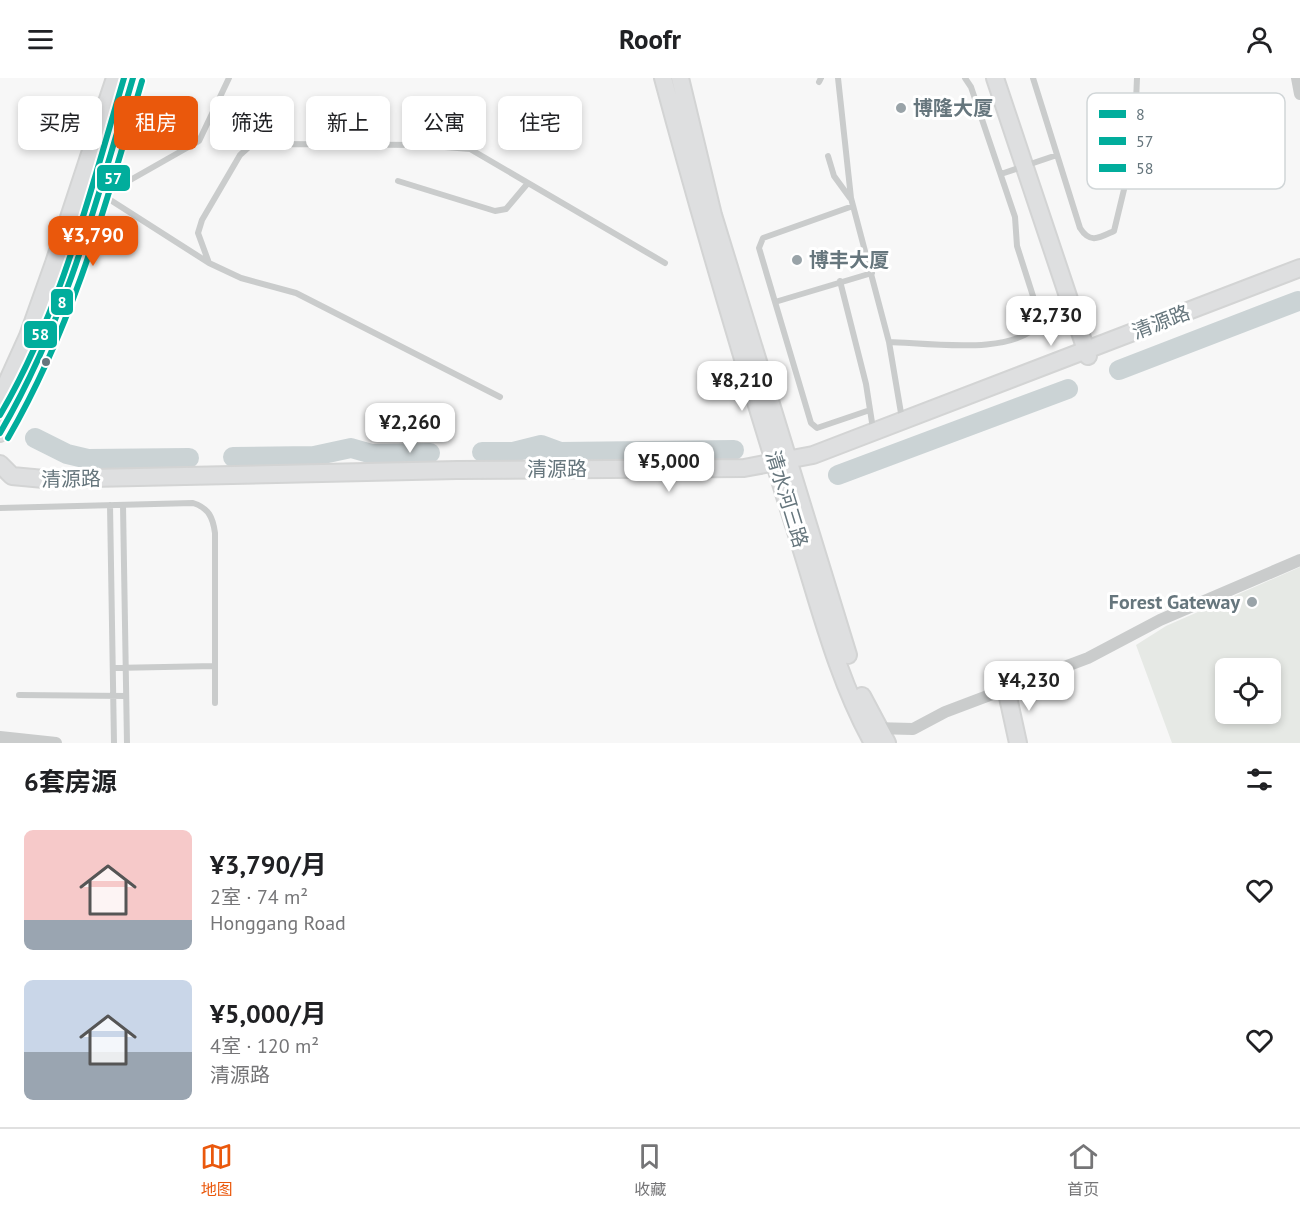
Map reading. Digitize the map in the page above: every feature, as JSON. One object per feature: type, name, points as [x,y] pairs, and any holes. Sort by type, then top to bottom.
[{"type":"street","points":[[0,398],[21,354],[51,273],[115,78]]},
{"type":"street","points":[[0,433],[28,387],[49,343],[99,192],[133,78]]},
{"type":"street","name":"清水河三路","points":[[663,78],[700,216],[783,465]]},
{"type":"street","name":"清水河三路","points":[[680,78],[713,215],[841,670],[872,733],[887,743]]},
{"type":"street","points":[[1297,78],[1300,93]]},
{"type":"street","points":[[997,80],[1087,354]]},
{"type":"street","name":"清源路","points":[[0,464],[12,476],[44,479],[457,470],[744,468],[815,463],[1300,268]]},
{"type":"street","name":"清源路","points":[[0,480],[24,486],[60,486],[457,477],[745,475],[813,455],[1300,274]]},
{"type":"street","points":[[872,733],[913,729],[945,712],[1088,658],[1160,620],[1300,560]]},
{"type":"street","points":[[1006,688],[1018,743]]},
{"type":"street","points":[[0,737],[56,743]]},
{"type":"lane","points":[[99,192],[125,183],[199,141],[227,88],[229,78]]},
{"type":"lane","points":[[838,78],[851,198],[889,342],[903,422]]},
{"type":"lane","points":[[889,342],[993,345],[1034,332],[1041,321],[1017,246],[1015,217],[971,87],[965,78]]},
{"type":"lane","points":[[1033,78],[1080,228],[1086,237],[1092,240],[1113,231],[1124,189]]},
{"type":"lane","points":[[1136,93],[1137,78]]},
{"type":"lane","points":[[209,263],[198,233],[202,220],[240,155],[250,146],[276,144],[420,145],[470,149],[665,263]]},
{"type":"lane","points":[[1001,174],[1057,155]]},
{"type":"lane","points":[[828,156],[834,176],[851,198]]},
{"type":"lane","points":[[398,181],[495,211],[506,209],[528,183]]},
{"type":"lane","points":[[99,192],[209,263],[241,278],[296,294],[500,397]]},
{"type":"lane","points":[[853,206],[763,238],[759,248],[811,423],[817,428],[870,410]]},
{"type":"lane","points":[[775,302],[872,273]]},
{"type":"lane","points":[[840,281],[861,362],[873,433]]},
{"type":"lane","points":[[0,508],[193,503],[209,512],[215,533],[215,703]]},
{"type":"lane","points":[[110,505],[114,743]]},
{"type":"lane","points":[[123,505],[127,743]]},
{"type":"lane","points":[[113,668],[215,666]]},
{"type":"lane","points":[[19,695],[126,696]]},
{"type":"shaded area","points":[[1300,567],[1300,743],[1172,743],[1136,645],[1166,626]]},
{"type":"waterway","points":[[1119,370],[1298,301]]},
{"type":"waterway","points":[[838,475],[1068,389]]},
{"type":"waterway","points":[[35,438],[67,454],[88,459],[189,458]]},
{"type":"waterway","points":[[482,452],[513,452],[541,445],[560,452],[734,450]]},
{"type":"waterway","points":[[233,457],[314,456],[351,448],[372,454],[430,453]]},
{"type":"transit line","name":"58","points":[[0,415],[40,335],[57,293],[86,208],[124,78]]},
{"type":"transit line","name":"8","points":[[0,433],[23,391],[61,304],[92,215],[133,78]]},
{"type":"transit line","name":"57","points":[[8,438],[51,352],[86,264],[142,81]]},
{"type":"place","name":"博隆大厦","points":[[901,108]]},
{"type":"place","name":"博丰大厦","points":[[797,260]]},
{"type":"place","name":"Forest Gateway","points":[[1252,602]]}]
